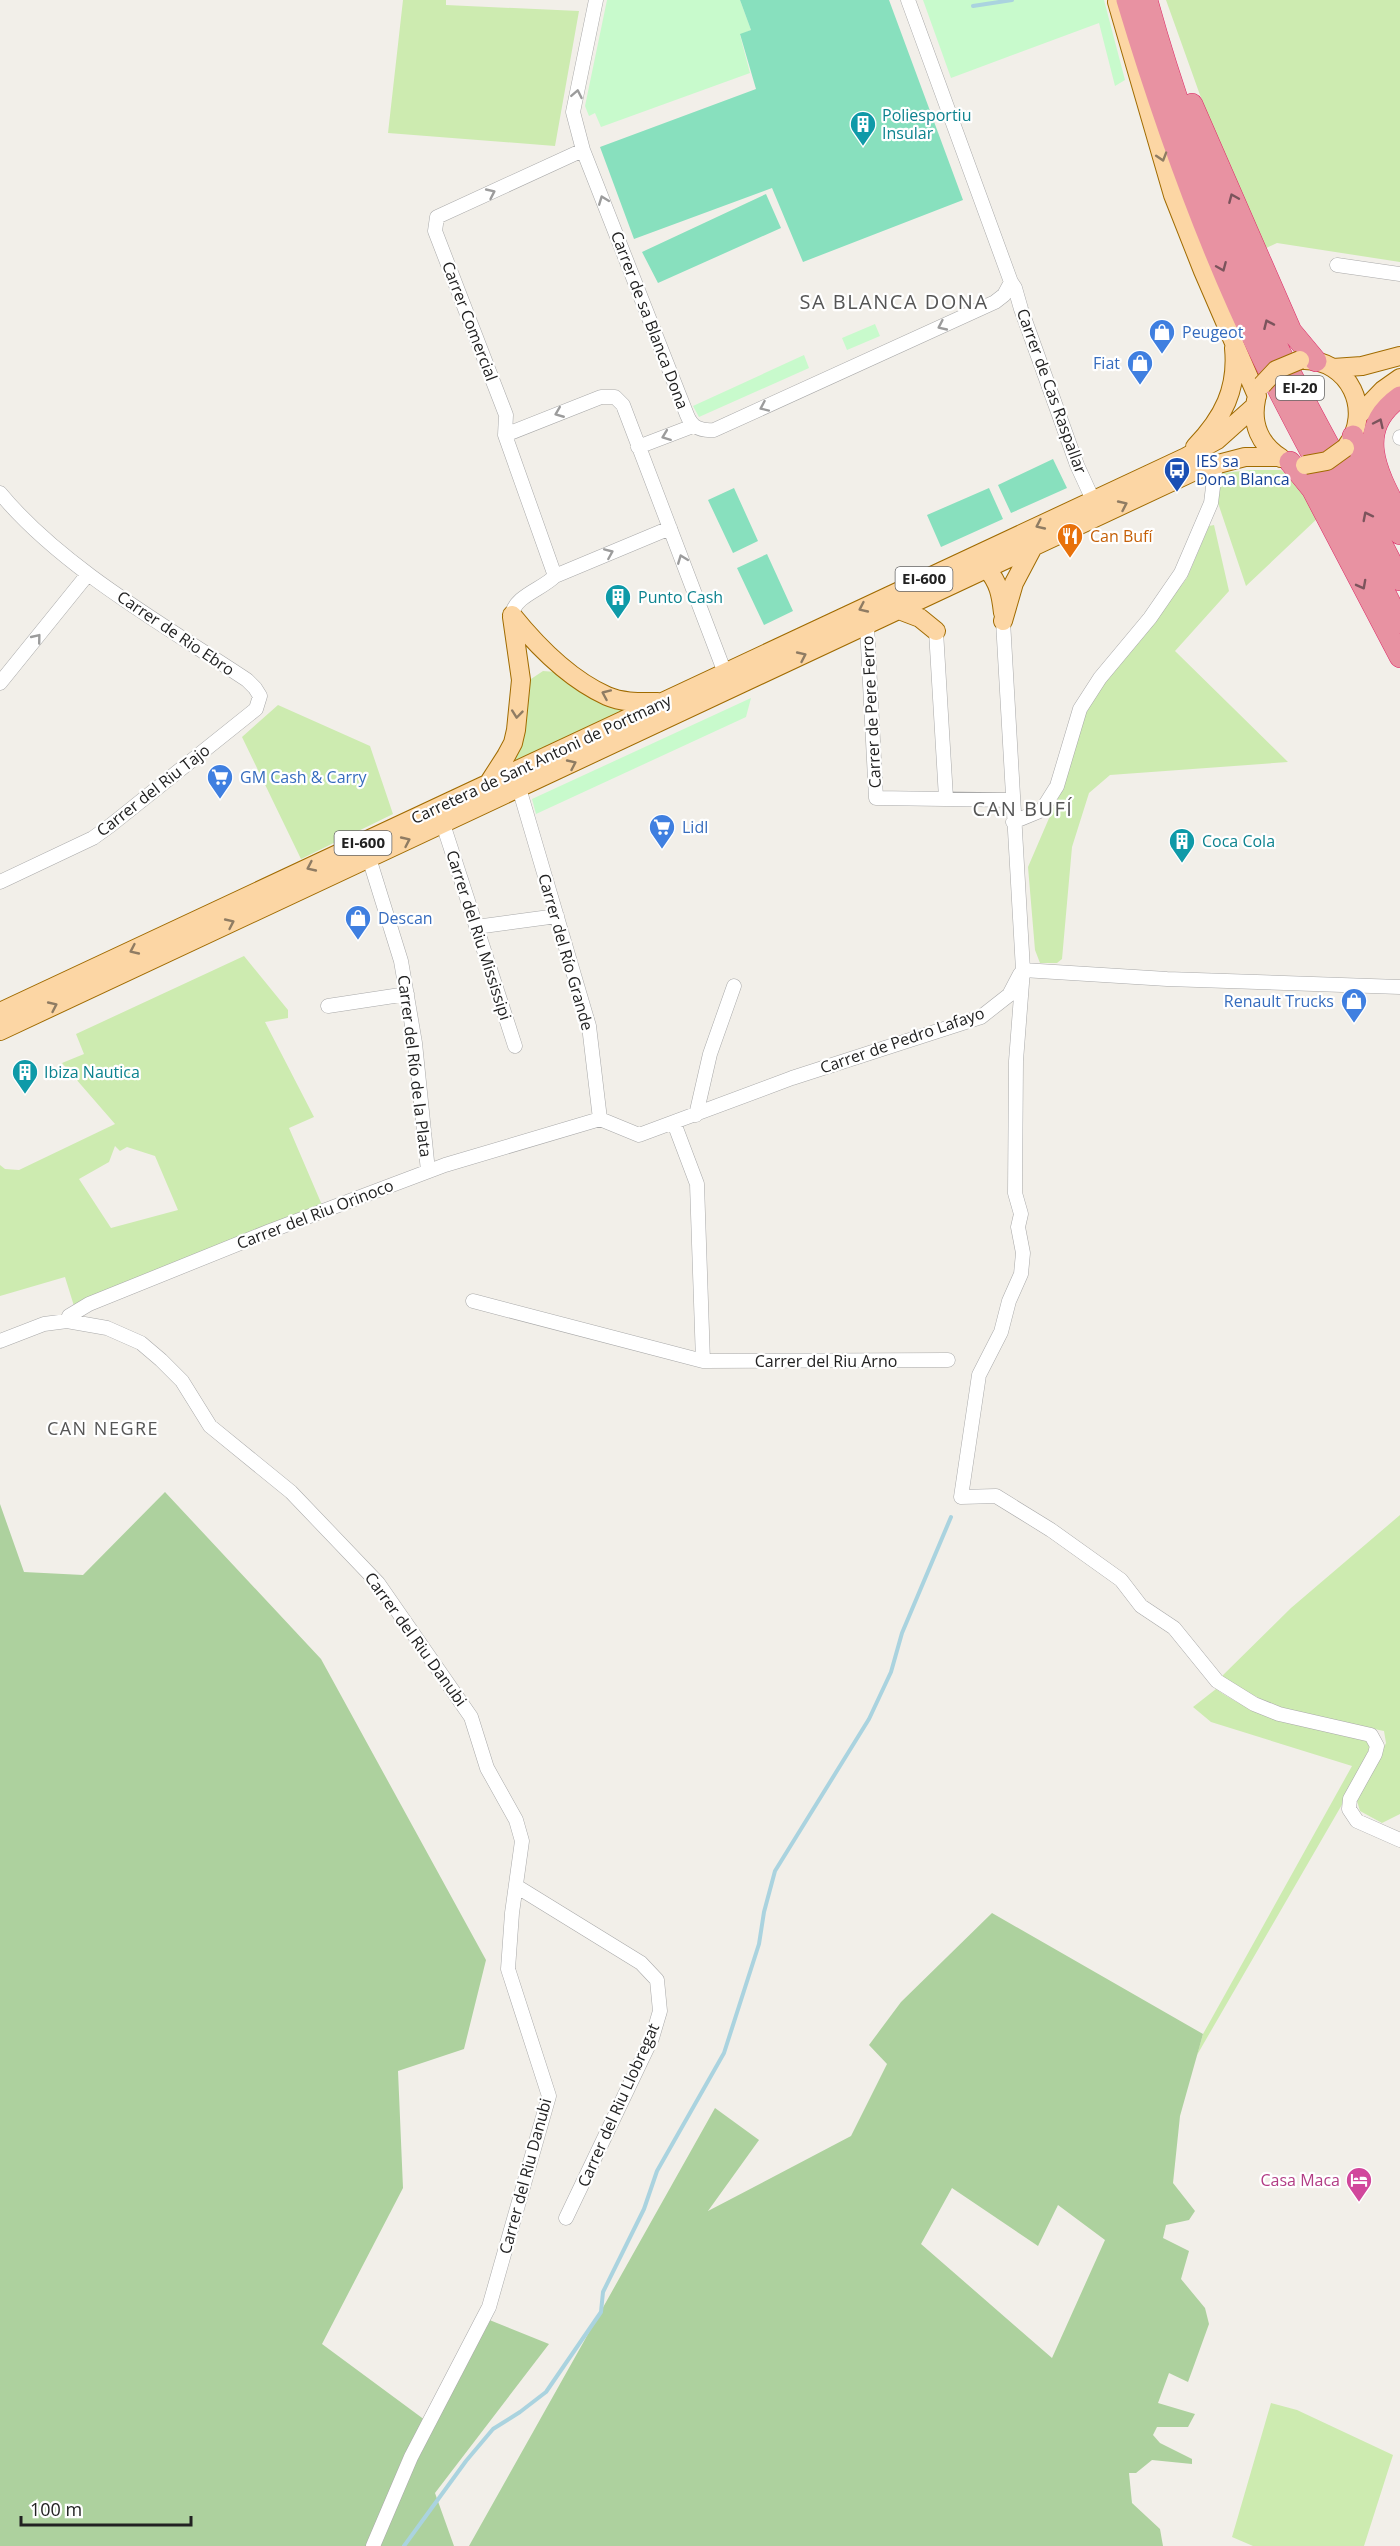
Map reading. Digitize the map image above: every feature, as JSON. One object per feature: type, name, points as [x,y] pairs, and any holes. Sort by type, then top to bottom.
[{"type":"highway","name":"EI-20","points":[[1127,0],[1166,126],[1228,284],[1264,361],[1352,525],[1400,623]]},
{"type":"highway","name":"EI-20","points":[[1147,0],[1184,119],[1245,274],[1280,352],[1400,580]]},
{"type":"highway","points":[[1157,0],[1174,59],[1265,272],[1291,331],[1316,363]]},
{"type":"highway","points":[[1400,397],[1386,410],[1378,422],[1372,451],[1375,465],[1400,516]]},
{"type":"highway","points":[[1352,433],[1356,452],[1400,534]]},
{"type":"highway","points":[[1291,462],[1312,489],[1400,657]]},
{"type":"main road","points":[[1117,0],[1173,195],[1258,396],[1258,431],[1266,446],[1291,462]]},
{"type":"main road","points":[[1186,457],[1211,428],[1227,404],[1233,387],[1236,364],[1233,338]]},
{"type":"main road","name":"EI-600","points":[[1093,500],[1186,457],[1217,440],[1258,396],[1276,369],[1316,363],[1362,366],[1400,356]]},
{"type":"main road","points":[[1316,363],[1346,378],[1354,392],[1352,433]]},
{"type":"main road","name":"EI-600","points":[[867,626],[1216,463],[1245,458],[1291,462],[1327,461],[1352,433],[1383,390],[1400,378]]},
{"type":"main road","name":"Carretera de Sant Antoni de Portmany","points":[[0,1012],[1093,500]]},
{"type":"main road","points":[[1003,621],[1014,583],[1033,547]]},
{"type":"main road","points":[[987,569],[997,580],[1003,621]]},
{"type":"main road","points":[[936,593],[936,631]]},
{"type":"main road","points":[[899,610],[920,618],[936,631]]},
{"type":"main road","points":[[512,615],[548,656],[608,697],[625,701],[663,702]]},
{"type":"main road","points":[[487,785],[513,743],[521,680],[512,615]]},
{"type":"main road","name":"Carretera de Sant Antoni de Portmany","points":[[0,1031],[867,626]]},
{"type":"main road","points":[[521,680],[534,669],[542,666],[565,668]]},
{"type":"street","name":"Carrer de sa Blanca Dona","points":[[596,0],[573,112],[583,150],[687,416],[693,426],[714,430],[995,302],[1004,295],[1011,282]]},
{"type":"street","name":"Carrer de Cas Raspallar","points":[[908,0],[1015,288],[1020,309],[1077,465],[1093,500]]},
{"type":"street","name":"Carrer Comercial","points":[[555,576],[505,435],[506,415],[435,231],[437,217],[583,150]]},
{"type":"street","points":[[1337,265],[1400,274]]},
{"type":"street","points":[[995,302],[1011,303],[1020,309]]},
{"type":"street","points":[[505,435],[601,397],[615,397],[623,405],[725,673]]},
{"type":"street","points":[[638,447],[693,426]]},
{"type":"street","points":[[1013,822],[1042,810],[1057,786],[1080,709],[1100,678],[1150,618],[1181,573],[1211,503],[1216,463]]},
{"type":"street","name":"Carrer de Rio Ebro","points":[[0,493],[20,518],[88,574],[247,680],[260,696]]},
{"type":"street","points":[[512,615],[513,607],[518,602],[543,587],[555,576],[670,528]]},
{"type":"street","points":[[0,683],[88,574]]},
{"type":"street","points":[[1003,621],[1023,970],[1016,1061],[1015,1193],[1021,1214],[1018,1227],[1023,1254],[1021,1274],[1009,1301],[1001,1332],[979,1376],[970,1419],[961,1497],[996,1496],[1051,1530],[1121,1580],[1141,1606],[1174,1628],[1217,1681],[1254,1704],[1279,1714],[1371,1735],[1377,1746],[1350,1799],[1349,1809],[1357,1821],[1400,1840]]},
{"type":"street","name":"Carrer de Pere Ferro","points":[[867,626],[876,798],[946,798]]},
{"type":"street","points":[[936,631],[946,798],[1012,800]]},
{"type":"street","name":"Carrer del Riu Tajo","points":[[0,882],[93,838],[256,709],[260,696]]},
{"type":"street","name":"Carrer del Río Grande","points":[[519,788],[589,1026],[600,1119]]},
{"type":"street","name":"Carrer del Riu Mississipi","points":[[443,824],[515,1046]]},
{"type":"street","name":"Carrer del Río de la Plata","points":[[369,858],[401,961],[415,1043],[428,1171]]},
{"type":"street","points":[[476,927],[557,916]]},
{"type":"street","points":[[1023,970],[1167,979],[1400,987]]},
{"type":"street","name":"Carrer de Pedro Lafayo","points":[[600,1119],[639,1136],[792,1078],[981,1017],[1009,994],[1023,970]]},
{"type":"street","points":[[696,1115],[710,1054],[734,986]]},
{"type":"street","points":[[328,1006],[406,994]]},
{"type":"street","name":"Carrer del Riu Orinoco","points":[[0,1341],[44,1324],[67,1321],[69,1316],[89,1304],[428,1171],[600,1119]]},
{"type":"street","points":[[674,1123],[697,1184],[703,1361]]},
{"type":"street","name":"Carrer del Riu Arno","points":[[473,1301],[703,1361],[948,1360]]},
{"type":"street","name":"Carrer del Riu Danubi","points":[[67,1321],[107,1328],[141,1343],[183,1382],[210,1426],[291,1492],[378,1583],[471,1717],[487,1768],[516,1820],[522,1841],[508,1969],[549,2096],[489,2307],[411,2457],[372,2546]]},
{"type":"street","name":"Carrer del Riu Llobregat","points":[[516,1886],[641,1963],[657,1980],[660,2011],[652,2038],[566,2218]]},
{"type":"green space","points":[[403,0],[446,0],[446,5],[579,11],[555,146],[388,133]]},
{"type":"green space","points":[[607,0],[740,0],[751,30],[740,35],[750,73],[601,127],[595,113],[589,116],[585,106]]},
{"type":"green space","points":[[740,0],[889,0],[963,200],[803,262],[772,188],[634,239],[600,147],[756,89],[740,34],[751,30]]},
{"type":"green space","points":[[923,0],[1104,0],[1125,80],[1115,86],[1099,23],[951,78]]},
{"type":"green space","points":[[1166,0],[1400,0],[1400,262],[1277,243],[1262,250],[1205,109]]},
{"type":"green space","points":[[766,194],[781,228],[658,283],[642,252]]},
{"type":"green space","points":[[875,324],[880,336],[847,350],[842,338]]},
{"type":"green space","points":[[804,355],[809,368],[699,417],[693,406]]},
{"type":"green space","points":[[1053,459],[1067,488],[1011,513],[998,485]]},
{"type":"green space","points":[[1281,470],[1307,492],[1320,516],[1246,586],[1218,503],[1222,473]]},
{"type":"green space","points":[[734,488],[758,541],[733,553],[708,500]]},
{"type":"green space","points":[[989,488],[1003,519],[941,547],[927,515]]},
{"type":"green space","points":[[1214,525],[1229,591],[1175,651],[1288,762],[1110,775],[1089,793],[1072,847],[1062,959],[1057,963],[1040,963],[1035,950],[1028,867],[1059,795],[1087,705],[1187,578],[1209,526]]},
{"type":"green space","points":[[767,554],[793,611],[764,625],[737,568]]},
{"type":"green space","points":[[543,671],[556,672],[632,707],[508,766],[522,699],[531,679]]},
{"type":"green space","points":[[751,698],[746,717],[536,814],[532,799]]},
{"type":"green space","points":[[278,705],[370,746],[393,814],[301,859],[242,737]]},
{"type":"green space","points":[[244,956],[288,1010],[288,1018],[265,1022],[314,1117],[289,1128],[322,1205],[197,1253],[74,1306],[65,1277],[0,1296],[0,1165],[5,1169],[19,1170],[115,1124],[62,1063],[84,1054],[76,1034]],"holes":[[[115,1146],[120,1151],[127,1147],[155,1156],[178,1210],[111,1228],[79,1179],[109,1162]]]},
{"type":"green space","points":[[165,1492],[321,1659],[486,1960],[464,2049],[398,2071],[403,2188],[322,2344],[433,2426],[487,2319],[549,2344],[435,2493],[454,2546],[0,2546],[0,1504],[24,1572],[83,1575]]},
{"type":"green space","points":[[1400,1515],[1400,1814],[1382,1823],[1360,1811],[1357,1801],[1386,1743],[1384,1731],[1282,1710],[1220,1678],[1291,1608]]},
{"type":"green space","points":[[1216,1689],[1251,1709],[1270,1716],[1310,1728],[1369,1741],[1371,1750],[1362,1770],[1197,2055],[1203,2034],[1352,1766],[1211,1722],[1193,1707]]},
{"type":"green space","points":[[992,1913],[1203,2034],[1180,2116],[1173,2183],[1195,2211],[1189,2220],[1166,2225],[1163,2238],[1189,2251],[1181,2279],[1205,2308],[1209,2324],[1188,2382],[1169,2373],[1158,2403],[1195,2414],[1188,2427],[1157,2427],[1153,2435],[1160,2443],[1192,2459],[1192,2464],[1152,2460],[1136,2473],[1129,2473],[1132,2503],[1160,2529],[1163,2546],[469,2546],[715,2108],[759,2140],[708,2211],[851,2136],[887,2064],[869,2045],[901,2002]],"holes":[[[952,2188],[1038,2246],[1058,2205],[1105,2240],[1052,2358],[921,2244]]]},
{"type":"green space","points":[[1271,2403],[1297,2410],[1393,2455],[1364,2546],[1253,2546],[1232,2537]]},
{"type":"waterway","points":[[973,6],[1012,0]]},
{"type":"waterway","points":[[404,2546],[466,2461],[493,2429],[546,2392],[601,2312],[603,2292],[644,2209],[657,2171],[724,2053],[759,1944],[764,1912],[775,1871],[869,1719],[891,1672],[902,1633],[951,1517]]},
{"type":"place","name":"Poliesportiu Insular","points":[[863,147]]},
{"type":"place","name":"Peugeot","points":[[1162,355]]},
{"type":"place","name":"Fiat","points":[[1140,386]]},
{"type":"place","name":"IES sa Dona Blanca","points":[[1177,493]]},
{"type":"place","name":"Can Bufí","points":[[1070,559]]},
{"type":"place","name":"Punto Cash","points":[[618,620]]},
{"type":"place","name":"GM Cash & Carry","points":[[220,800]]},
{"type":"place","name":"Lidl","points":[[662,850]]},
{"type":"place","name":"Coca Cola","points":[[1182,864]]},
{"type":"place","name":"Descan","points":[[358,941]]},
{"type":"place","name":"Renault Trucks","points":[[1354,1024]]},
{"type":"place","name":"Ibiza Nautica","points":[[25,1095]]},
{"type":"place","name":"Casa Maca","points":[[1359,2203]]},
{"type":"district","name":"SA BLANCA DONA","points":[[894,302]]},
{"type":"district","name":"CAN BUFÍ","points":[[1023,809]]},
{"type":"district","name":"CAN NEGRE","points":[[103,1429]]}]
